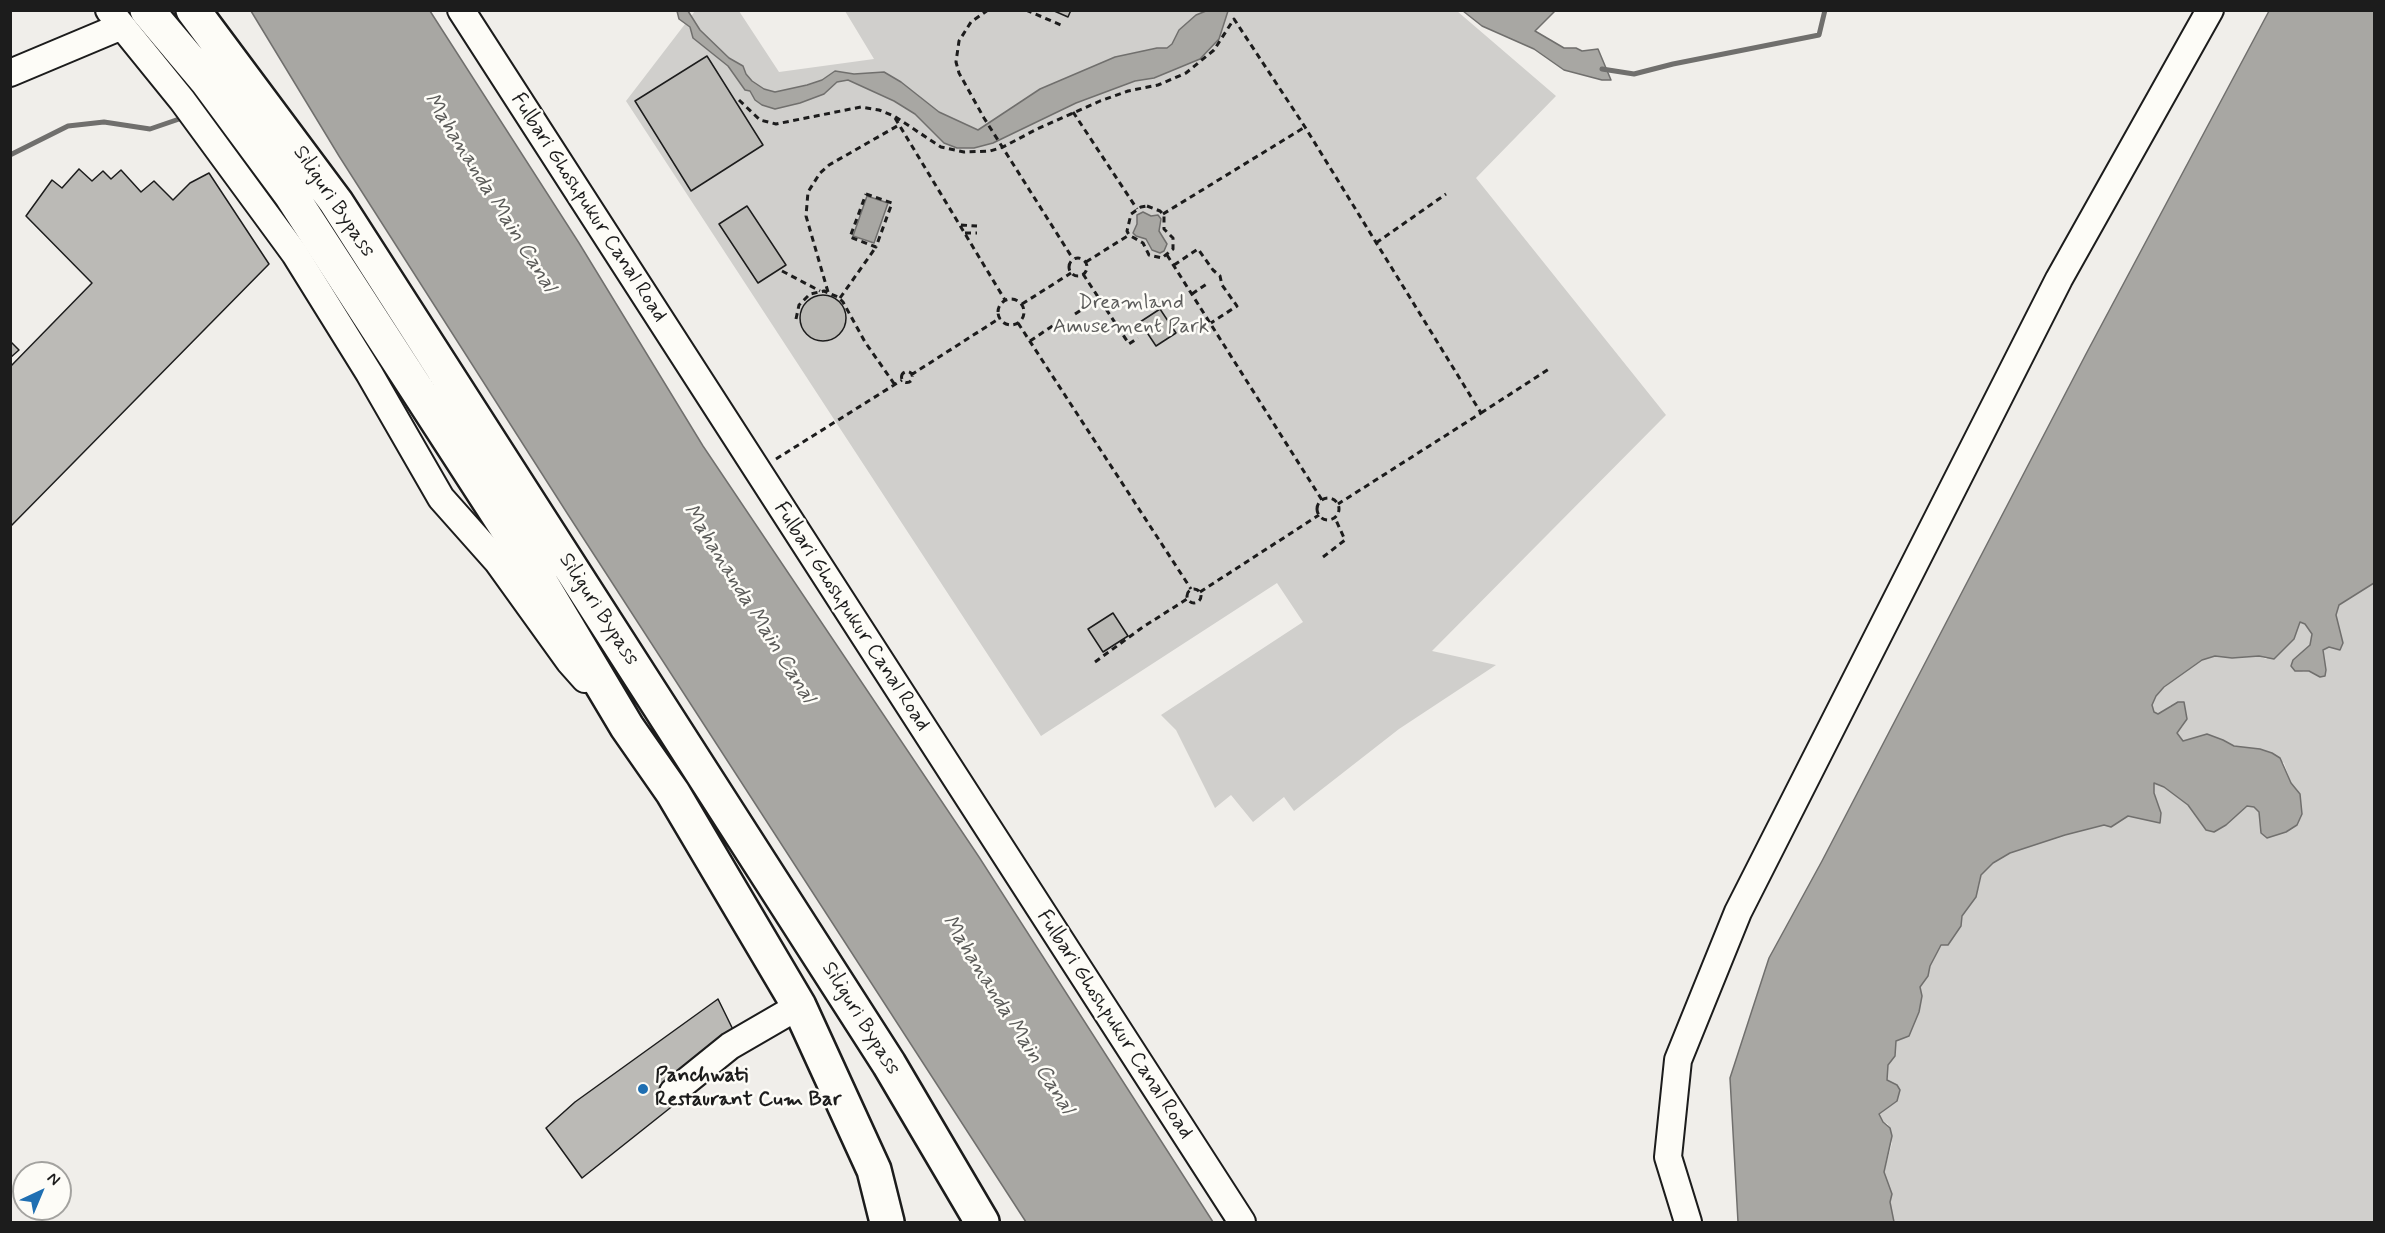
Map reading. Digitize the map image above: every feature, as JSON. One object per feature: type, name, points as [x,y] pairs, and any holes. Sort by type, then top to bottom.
[{"type":"highway","name":"Siliguri Bypass","points":[[193,10],[336,202],[889,1064],[982,1222]]},
{"type":"highway","points":[[126,16],[194,90],[226,134],[291,195],[516,542],[627,727],[673,793],[799,1006],[874,1170],[887,1222]]},
{"type":"street","name":"Fulbari Ghoshpukur Canal Road","points":[[461,10],[1242,1222]]},
{"type":"street","points":[[1688,1222],[1668,1157],[1678,1060],[1738,912],[2059,279],[2210,10]]},
{"type":"street","points":[[10,73],[126,16]]},
{"type":"street","points":[[673,1092],[730,1046],[799,1006]]},
{"type":"path","points":[[988,10],[970,22],[959,41],[958,73],[1073,259]]},
{"type":"path","points":[[1026,10],[1061,25]]},
{"type":"path","points":[[739,100],[760,120],[776,124],[861,107],[879,110],[894,116],[941,147],[951,151],[977,153],[1003,147],[1073,112],[1128,91],[1158,85],[1186,73],[1214,50],[1234,19],[1305,127],[1481,413]]},
{"type":"path","points":[[1073,112],[1137,209]]},
{"type":"path","points":[[894,116],[1005,300]]},
{"type":"path","points":[[828,292],[806,216],[808,192],[820,173],[829,165],[899,125]]},
{"type":"path","points":[[1163,214],[1305,127]]},
{"type":"path","points":[[840,298],[876,247],[892,203],[866,194],[850,237],[876,247]]},
{"type":"path","points":[[1376,243],[1446,194]]},
{"type":"path","points":[[1154,207],[1163,214],[1164,229],[1173,238],[1173,243],[1167,255],[1162,258],[1152,257],[1143,243],[1129,235],[1128,219],[1137,209],[1154,207]]},
{"type":"path","points":[[960,225],[977,226]]},
{"type":"path","points":[[965,233],[977,233]]},
{"type":"path","points":[[1086,262],[1129,235]]},
{"type":"path","points":[[1174,265],[1198,249],[1220,276],[1222,285],[1237,306],[1211,323]]},
{"type":"path","points":[[1167,255],[1322,500]]},
{"type":"path","points":[[1080,257],[1086,262],[1087,270],[1083,274],[1078,276],[1071,273],[1069,265],[1073,259],[1080,257]]},
{"type":"path","points":[[782,271],[820,292]]},
{"type":"path","points":[[1022,304],[1071,273]]},
{"type":"path","points":[[1083,274],[1129,344],[1138,338]]},
{"type":"path","points":[[1192,294],[1208,283]]},
{"type":"path","points":[[796,319],[796,312],[810,294],[828,292],[840,298],[865,342],[895,385]]},
{"type":"path","points":[[1075,314],[1099,298]]},
{"type":"path","points":[[1016,299],[1022,304],[1024,315],[1018,323],[1010,325],[1000,318],[999,306],[1005,300],[1016,299]]},
{"type":"path","points":[[775,459],[895,385],[902,380],[904,373],[911,375],[1000,318]]},
{"type":"path","points":[[1029,341],[1060,321]]},
{"type":"path","points":[[1018,323],[1191,589],[1200,592]]},
{"type":"path","points":[[1338,504],[1550,369]]},
{"type":"path","points":[[902,380],[910,382],[911,375]]},
{"type":"path","points":[[1331,498],[1338,504],[1339,511],[1335,518],[1328,521],[1319,515],[1317,506],[1322,500],[1331,498]]},
{"type":"path","points":[[1200,592],[1319,515]]},
{"type":"path","points":[[1323,557],[1345,540],[1335,518]]},
{"type":"path","points":[[1095,662],[1187,599],[1191,589]]},
{"type":"path","points":[[1187,599],[1196,603],[1201,599],[1200,592]]},
{"type":"green space","name":"Dreamland Amusement Park","points":[[695,11],[739,11],[779,72],[874,59],[845,11],[1457,11],[1556,96],[1476,178],[1666,415],[1432,651],[1496,665],[1399,729],[1294,811],[1284,797],[1253,822],[1231,795],[1215,808],[1176,730],[1161,715],[1303,622],[1277,583],[1041,736],[626,101]]},
{"type":"green space","points":[[2374,583],[2374,1222],[1894,1222],[1890,1202],[1892,1194],[1884,1172],[1892,1143],[1888,1124],[1883,1122],[1879,1114],[1897,1101],[1894,1083],[1889,1083],[1885,1077],[1888,1065],[1895,1052],[1896,1041],[1911,1029],[1919,1012],[1922,996],[1919,987],[1928,976],[1930,966],[1941,945],[1948,945],[1961,926],[1962,916],[1979,887],[1981,875],[1993,863],[2010,853],[2065,835],[2104,825],[2111,827],[2128,816],[2160,823],[2154,783],[2164,787],[2188,805],[2206,830],[2214,831],[2226,825],[2247,806],[2254,807],[2259,812],[2261,833],[2300,794],[2291,783],[2284,763],[2260,749],[2234,747],[2223,740],[2203,735],[2183,741],[2177,733],[2183,726],[2171,705],[2159,714],[2153,712],[2152,705],[2156,696],[2178,675],[2202,660],[2215,656],[2232,658],[2259,656],[2266,659],[2294,639],[2300,621],[2312,634],[2310,645],[2293,660],[2303,672],[2309,671],[2320,677],[2326,670],[2323,650],[2329,647],[2335,648],[2336,615],[2339,605]]},
{"type":"water","name":"Mahananda Main Canal","points":[[251,11],[430,11],[579,243],[703,446],[979,857],[1213,1222],[1026,1222],[567,513],[339,156]]},
{"type":"water","points":[[677,11],[688,11],[700,30],[729,58],[743,66],[752,81],[764,89],[775,92],[807,85],[822,80],[835,71],[854,74],[884,72],[901,82],[939,112],[978,130],[1040,89],[1115,57],[1167,48],[1172,44],[1179,30],[1196,15],[1206,11],[1228,11],[1219,39],[1200,59],[1154,78],[1135,81],[1076,103],[993,143],[974,148],[957,148],[944,143],[915,114],[894,101],[848,80],[837,82],[824,94],[800,103],[775,109],[762,105],[755,100],[750,91],[745,90],[728,66],[693,38],[690,27],[679,19]]},
{"type":"water","points":[[1463,11],[1555,11],[1535,31],[1564,48],[1576,48],[1582,51],[1598,49],[1611,80],[1602,80],[1564,70],[1534,49],[1482,26]]},
{"type":"water","points":[[2269,11],[2374,11],[2374,583],[2339,605],[2336,615],[2343,643],[2340,650],[2329,647],[2323,650],[2325,676],[2320,677],[2309,671],[2295,671],[2291,666],[2293,660],[2310,645],[2312,634],[2305,624],[2300,622],[2294,639],[2274,659],[2259,656],[2232,658],[2215,656],[2202,660],[2164,687],[2152,705],[2154,712],[2158,714],[2178,702],[2184,702],[2187,719],[2177,733],[2183,741],[2207,734],[2234,746],[2260,749],[2280,758],[2291,783],[2300,794],[2302,814],[2297,825],[2286,832],[2267,838],[2261,833],[2259,812],[2254,807],[2247,806],[2226,825],[2214,832],[2206,830],[2188,805],[2164,787],[2154,783],[2154,793],[2161,813],[2160,823],[2128,816],[2111,827],[2104,825],[2065,835],[2010,853],[1993,863],[1981,875],[1976,897],[1962,916],[1961,926],[1948,945],[1941,945],[1930,966],[1928,976],[1920,987],[1922,996],[1919,1012],[1909,1036],[1896,1041],[1895,1056],[1888,1065],[1887,1080],[1897,1085],[1900,1090],[1897,1101],[1879,1114],[1890,1128],[1892,1136],[1884,1172],[1892,1194],[1890,1202],[1894,1222],[1738,1222],[1730,1078],[1769,958]]},
{"type":"water","points":[[867,196],[888,203],[874,243],[853,236]]},
{"type":"water","points":[[1143,212],[1151,216],[1158,215],[1161,219],[1159,231],[1167,244],[1164,251],[1160,253],[1152,250],[1146,239],[1133,233],[1137,224],[1137,215]]},
{"type":"building","points":[[1052,10],[1071,10],[1068,17]]},
{"type":"building","points":[[707,56],[763,145],[691,191],[635,101]]},
{"type":"building","points":[[79,169],[92,181],[103,171],[111,179],[121,170],[141,192],[154,181],[173,200],[190,183],[209,173],[269,264],[10,527],[10,367],[92,283],[26,216],[52,180],[62,188]]},
{"type":"building","points":[[747,206],[786,265],[758,283],[719,224]]},
{"type":"building","points":[[823,295],[839,302],[846,318],[839,334],[823,341],[807,334],[800,318],[807,302]]},
{"type":"building","points":[[1160,309],[1176,333],[1156,346],[1140,322]]},
{"type":"building","points":[[10,341],[19,350],[10,358]]},
{"type":"building","points":[[1113,613],[1128,636],[1103,652],[1088,629]]},
{"type":"building","name":"Panchwati Restaurant Cum Bar","points":[[718,999],[743,1050],[582,1178],[546,1128],[575,1102]]},
{"type":"waterway","points":[[1602,69],[1634,74],[1819,35],[1825,10]]},
{"type":"waterway","points":[[10,155],[68,126],[104,122],[150,129],[185,117]]},
{"type":"place","name":"Panchwati Restaurant Cum Bar","points":[[643,1089]]}]
